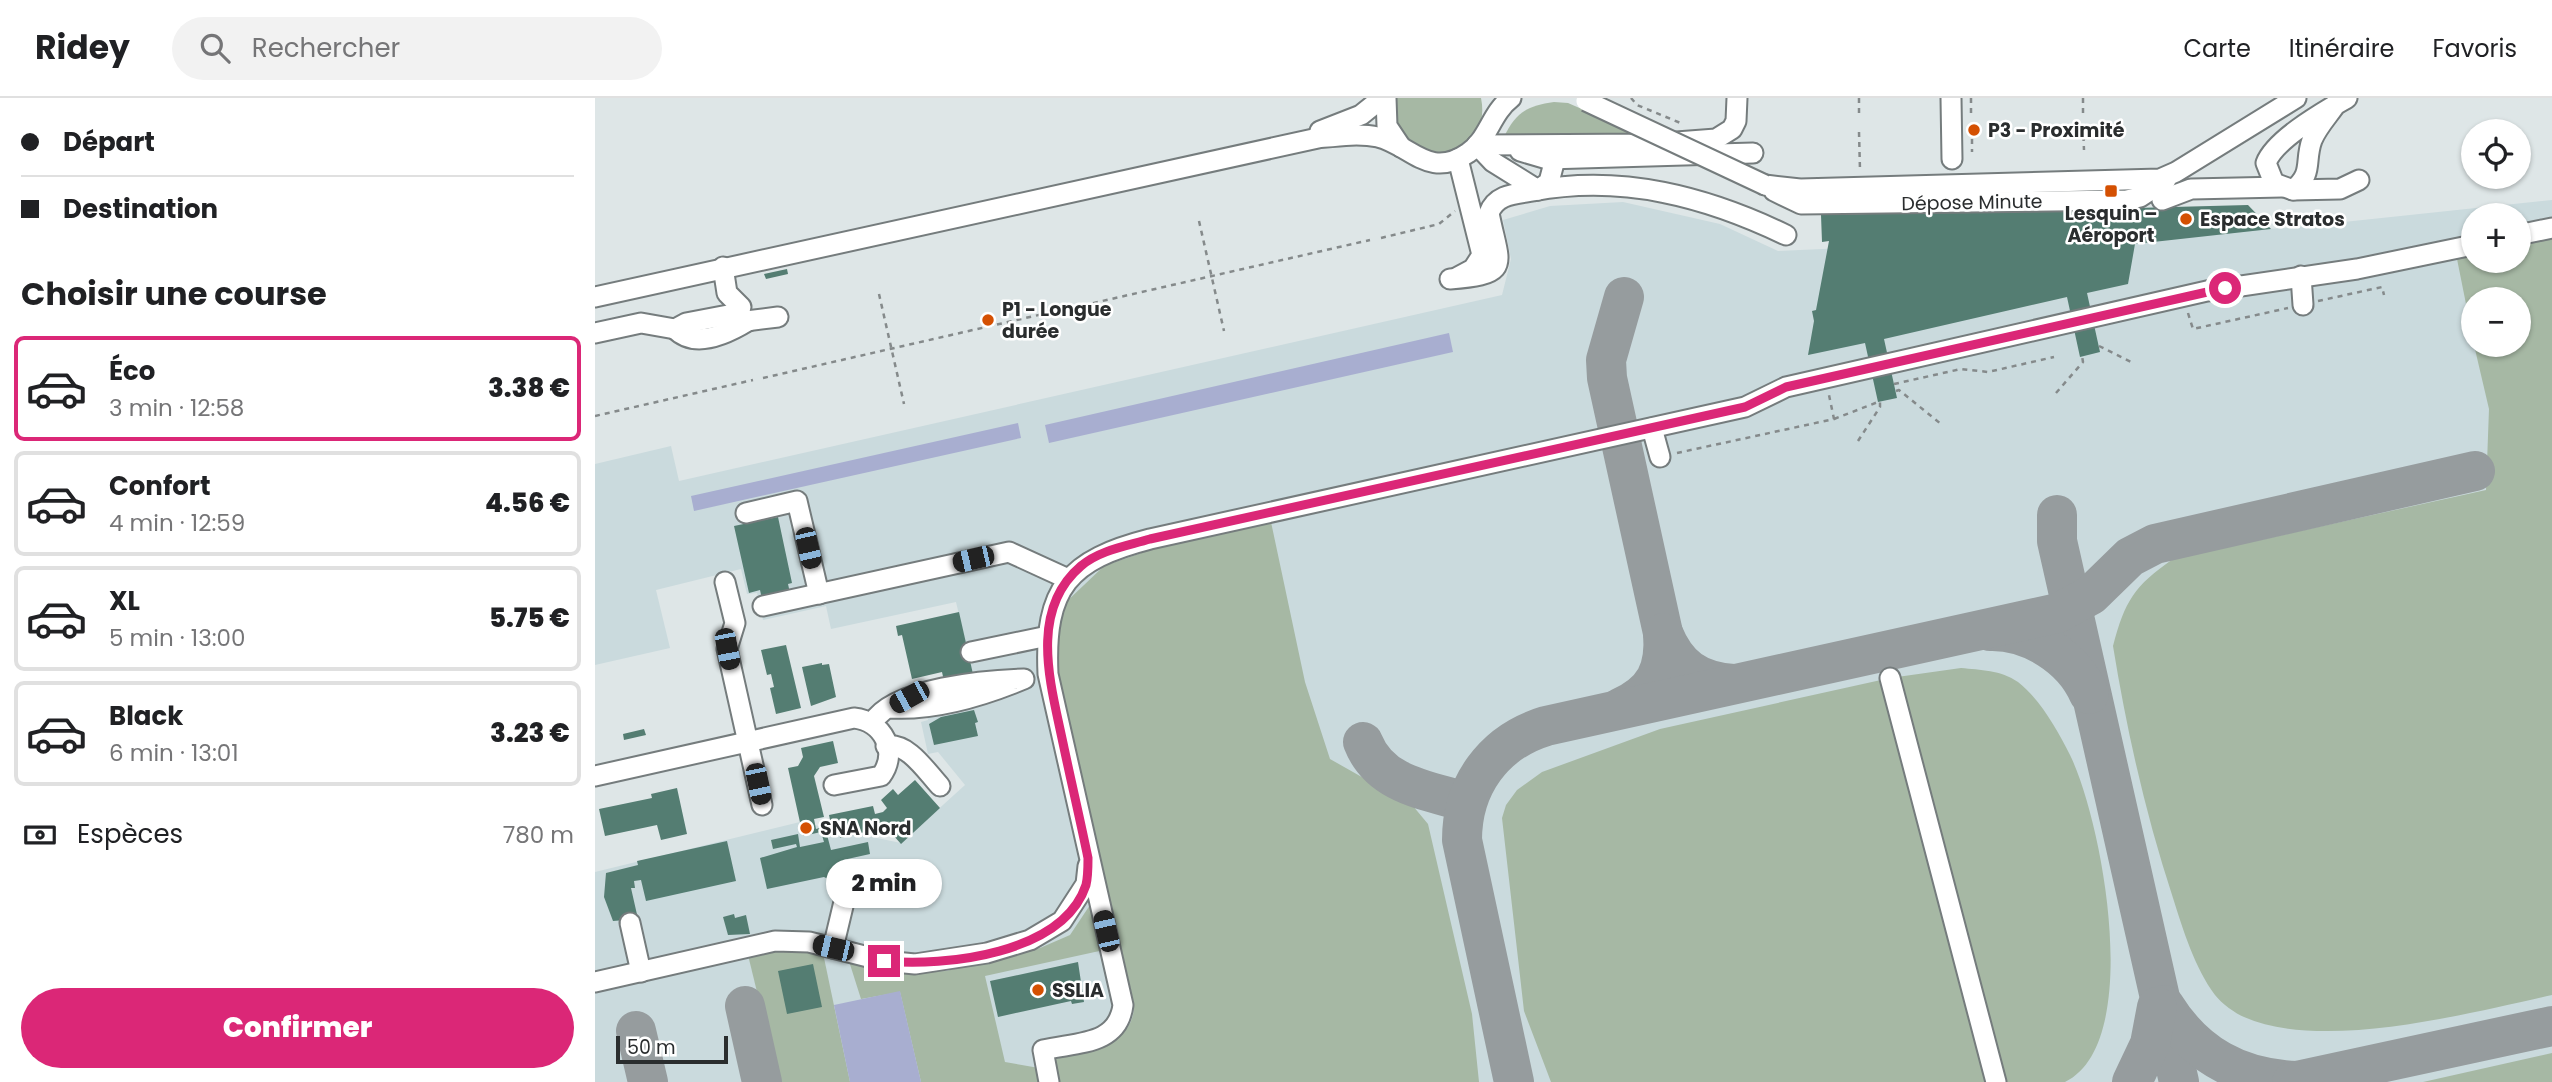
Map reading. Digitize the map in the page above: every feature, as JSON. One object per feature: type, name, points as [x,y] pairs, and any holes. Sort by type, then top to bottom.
[{"type":"street","points":[[1279,145],[1361,115],[1384,98]]},
{"type":"street","points":[[1384,98],[1387,126],[1401,148]]},
{"type":"street","points":[[1489,125],[1490,98]]},
{"type":"street","points":[[595,297],[1279,145],[1333,136],[1385,139],[1428,162],[1458,159],[1477,145],[1511,98]]},
{"type":"street","points":[[1477,145],[1650,144],[1716,139],[1733,130],[1737,98]]},
{"type":"street","points":[[1951,98],[1952,159]]},
{"type":"street","points":[[1583,99],[1765,185],[1800,189],[2160,179],[2176,172],[2296,98]]},
{"type":"street","points":[[2293,186],[2274,183],[2267,170],[2269,155],[2341,103]]},
{"type":"street","points":[[2162,200],[2191,189],[2293,186],[2307,176],[2311,144],[2341,103]]},
{"type":"street","points":[[1477,145],[1493,162],[1538,190]]},
{"type":"street","points":[[1506,145],[1536,157],[1555,159],[1753,153]]},
{"type":"street","points":[[1458,159],[1463,204],[1482,221],[1489,257],[1480,272],[1450,279],[1483,276],[1498,265],[1489,213],[1501,197],[1538,190],[1602,185],[1679,194],[1710,202],[1786,235]]},
{"type":"street","points":[[1538,190],[1549,182],[1555,159]]},
{"type":"street","points":[[2531,232],[2552,228]]},
{"type":"street","points":[[1049,1082],[1043,1050],[1108,1035],[1122,1018],[1123,1005],[1048,674],[1048,636],[1054,605],[1069,579],[1099,555],[1150,539],[1745,407],[1786,387],[2207,291],[2394,263],[2461,248]]},
{"type":"street","points":[[723,267],[739,307]]},
{"type":"street","points":[[2301,276],[2303,305]]},
{"type":"street","points":[[674,329],[728,315],[739,307]]},
{"type":"street","points":[[595,333],[641,323],[687,331],[739,307]]},
{"type":"street","points":[[703,321],[708,310],[739,307],[778,317]]},
{"type":"street","points":[[1653,428],[1660,457]]},
{"type":"street","points":[[746,513],[797,501],[819,594]]},
{"type":"street","points":[[762,606],[1009,552],[1069,579]]},
{"type":"street","points":[[725,582],[735,623],[727,649],[762,806]]},
{"type":"street","points":[[971,652],[1048,636]]},
{"type":"street","points":[[873,722],[890,708],[912,709],[976,696],[1024,679],[1048,674]]},
{"type":"street","points":[[1890,678],[1996,1082]]},
{"type":"street","points":[[595,776],[637,771],[854,718],[873,722],[882,732],[887,767],[881,776],[834,785]]},
{"type":"street","points":[[886,746],[895,744],[905,749],[940,786]]},
{"type":"street","points":[[595,982],[775,941],[809,942],[884,961],[915,964],[987,953],[1030,940],[1062,921],[1086,884],[1088,858]]},
{"type":"street","points":[[833,948],[848,885]]},
{"type":"street","points":[[630,923],[641,972]]},
{"type":"path","points":[[1631,98],[1637,105],[1686,125]]},
{"type":"path","points":[[1859,98],[1859,118]]},
{"type":"path","points":[[1971,98],[1971,116]]},
{"type":"path","points":[[2083,98],[2083,113]]},
{"type":"path","points":[[2083,126],[2084,150]]},
{"type":"path","points":[[1972,129],[1972,152]]},
{"type":"path","points":[[1859,132],[1860,174]]},
{"type":"path","points":[[1381,238],[1439,224],[1463,204]]},
{"type":"path","points":[[1199,221],[1224,331]]},
{"type":"path","points":[[1054,312],[1370,240]]},
{"type":"path","points":[[2182,314],[2190,313],[2193,329],[2382,287],[2384,295]]},
{"type":"path","points":[[879,294],[904,404]]},
{"type":"path","points":[[763,378],[1043,314]]},
{"type":"path","points":[[2242,318],[2243,325]]},
{"type":"path","points":[[2099,346],[2131,362]]},
{"type":"path","points":[[2056,393],[2083,362],[2082,356]]},
{"type":"path","points":[[1894,384],[1961,369],[1988,372],[2054,357]]},
{"type":"path","points":[[1825,378],[1834,419]]},
{"type":"path","points":[[595,416],[753,380]]},
{"type":"path","points":[[1896,391],[1899,390],[1941,424]]},
{"type":"path","points":[[1660,457],[1834,419],[1879,402],[1881,407],[1859,441]]},
{"type":"shaded area","points":[[2552,200],[2552,1082],[595,1082],[595,872],[800,822],[901,843],[965,785],[938,752],[928,754],[921,722],[928,720],[919,684],[973,674],[956,602],[831,629],[826,606],[763,620],[757,593],[747,594],[741,569],[656,590],[670,648],[595,665],[595,464],[671,446],[679,481],[1502,295],[1511,259],[1503,220],[1550,206],[1623,202],[1720,224],[1778,251],[2287,228],[2461,210],[2461,273],[2531,273],[2531,203],[2524,203]]},
{"type":"green space","points":[[1395,98],[1481,98],[1481,119],[1474,135],[1462,146],[1447,152],[1430,152],[1414,148],[1402,137],[1395,120]]},
{"type":"green space","points":[[1554,102],[1568,103],[1630,130],[1629,136],[1503,139],[1512,123],[1523,112]]},
{"type":"green space","points":[[2552,237],[2552,995],[2439,1019],[2355,1030],[2314,1031],[2277,1027],[2244,1017],[2218,998],[2201,973],[2185,936],[2163,867],[2138,774],[2113,646],[2122,617],[2140,587],[2173,559],[2486,490],[2489,409],[2477,357],[2531,357],[2531,287],[2463,287],[2457,259],[2461,258],[2461,273],[2531,273],[2531,242]]},
{"type":"green space","points":[[1271,522],[1305,682],[1330,759],[1413,806],[1428,824],[1472,1014],[1479,1082],[1056,1082],[1054,1060],[1093,1048],[1117,1037],[1126,1029],[1132,1018],[1134,1004],[1059,675],[1057,637],[1064,604],[1104,566],[1153,549]]},
{"type":"green space","points":[[1961,668],[2005,675],[2026,689],[2041,706],[2060,736],[2082,786],[2104,877],[2109,928],[2110,979],[2104,1024],[2089,1059],[2065,1082],[1551,1082],[1524,1011],[1502,818],[1506,805],[1517,790],[1542,772],[1660,729],[1890,678]]},
{"type":"green space","points":[[1090,905],[1104,950],[985,976],[1005,1062],[1039,1068],[1041,1082],[921,1082],[900,992],[861,999],[848,958],[923,972],[946,971],[1040,948],[1070,935]]},
{"type":"green space","points":[[782,949],[823,953],[850,1082],[779,1082],[748,955]]},
{"type":"green space","points":[[2552,1053],[2552,1082],[2423,1082]]},
{"type":"water","points":[[1449,333],[1453,352],[1049,443],[1045,425]]},
{"type":"water","points":[[1018,423],[1021,438],[694,511],[691,496]]},
{"type":"water","points":[[900,991],[921,1082],[850,1082],[834,1005]]},
{"type":"building","points":[[2248,205],[2271,229],[2135,244],[2128,284],[2087,293],[2100,352],[2080,357],[2067,297],[1884,339],[1897,398],[1878,402],[1865,343],[1808,355],[1814,321],[1812,311],[1816,310],[1829,241],[1822,242],[1821,215],[1962,212],[1962,208],[1984,208],[1984,212]]},
{"type":"building","points":[[787,269],[788,274],[766,279],[764,274]]},
{"type":"building","points":[[778,517],[792,583],[788,584],[790,593],[762,599],[760,590],[749,593],[734,526]]},
{"type":"building","points":[[959,612],[973,674],[944,681],[942,672],[912,679],[902,635],[898,636],[896,626]]},
{"type":"building","points":[[786,645],[801,708],[776,714],[770,688],[774,687],[771,674],[767,675],[761,650]]},
{"type":"building","points":[[829,664],[836,697],[811,706],[802,667]]},
{"type":"building","points":[[974,710],[978,722],[975,723],[978,736],[934,745],[929,724],[941,717]]},
{"type":"building","points":[[644,729],[646,735],[624,740],[623,734]]},
{"type":"building","points":[[833,741],[838,763],[820,767],[814,776],[824,817],[814,819],[816,829],[831,825],[829,815],[873,806],[875,814],[883,812],[887,808],[881,800],[893,789],[898,795],[915,780],[940,808],[901,844],[886,827],[840,838],[839,828],[826,831],[831,850],[868,842],[870,854],[843,860],[844,864],[853,865],[854,874],[846,875],[843,870],[828,879],[824,877],[767,889],[760,858],[797,847],[796,844],[773,849],[771,840],[798,834],[800,847],[824,842],[821,832],[803,836],[788,768],[798,766],[803,757],[801,748]]},
{"type":"building","points":[[677,788],[687,834],[661,840],[657,825],[605,836],[599,809],[652,798],[651,794]]},
{"type":"building","points":[[727,841],[736,881],[646,901],[641,880],[634,881],[635,888],[631,888],[638,919],[613,921],[604,897],[606,873],[638,865],[637,861]]},
{"type":"building","points":[[734,914],[735,918],[746,915],[750,934],[728,935],[723,917]]},
{"type":"building","name":"SSLIA","points":[[1078,962],[1084,1002],[1072,1004],[1071,1001],[998,1017],[990,981]]},
{"type":"building","points":[[813,964],[822,1007],[787,1014],[778,971]]},
{"type":"taxiway","points":[[1624,297],[1606,360],[1607,378],[1663,633]]},
{"type":"taxiway","points":[[1514,1082],[1462,840],[1463,820],[1475,784],[1496,755],[1511,743],[1546,726],[2058,613],[2091,595],[2130,557],[2155,544],[2475,471]]},
{"type":"taxiway","points":[[2057,515],[2057,541],[2179,1082]]},
{"type":"taxiway","points":[[1990,631],[2020,635],[2049,648],[2072,668],[2089,694]]},
{"type":"taxiway","points":[[1620,708],[1642,695],[1656,678],[1662,658],[1663,633],[1675,655],[1690,670],[1709,680],[1733,684]]},
{"type":"taxiway","points":[[1363,742],[1381,768],[1393,777],[1420,789],[1466,802]]},
{"type":"taxiway","points":[[2164,1005],[2190,1038],[2220,1061],[2256,1075],[2297,1081]]},
{"type":"taxiway","points":[[745,1006],[762,1082]]},
{"type":"taxiway","points":[[2132,1082],[2150,1044],[2157,1007]]},
{"type":"taxiway","points":[[2292,1082],[2552,1026]]},
{"type":"taxiway","points":[[636,1031],[648,1082]]},
{"type":"place","name":"P3 - Proximité","points":[[1974,130]]},
{"type":"place","name":"Lesquin – Aéroport","points":[[2111,191]]},
{"type":"place","name":"Espace Stratos","points":[[2186,219]]},
{"type":"place","name":"P1 - Longue durée","points":[[988,320]]},
{"type":"place","name":"SNA Nord","points":[[806,828]]},
{"type":"place","name":"SSLIA","points":[[1038,990]]},
{"type":"route","points":[[884,961],[915,964],[938,962],[987,953],[1030,940],[1062,921],[1080,896],[1086,884],[1088,858],[1048,674],[1048,636],[1054,605],[1062,589],[1082,565],[1099,555],[1150,539],[1745,407],[1758,403],[1786,387],[2225,288]]}]
